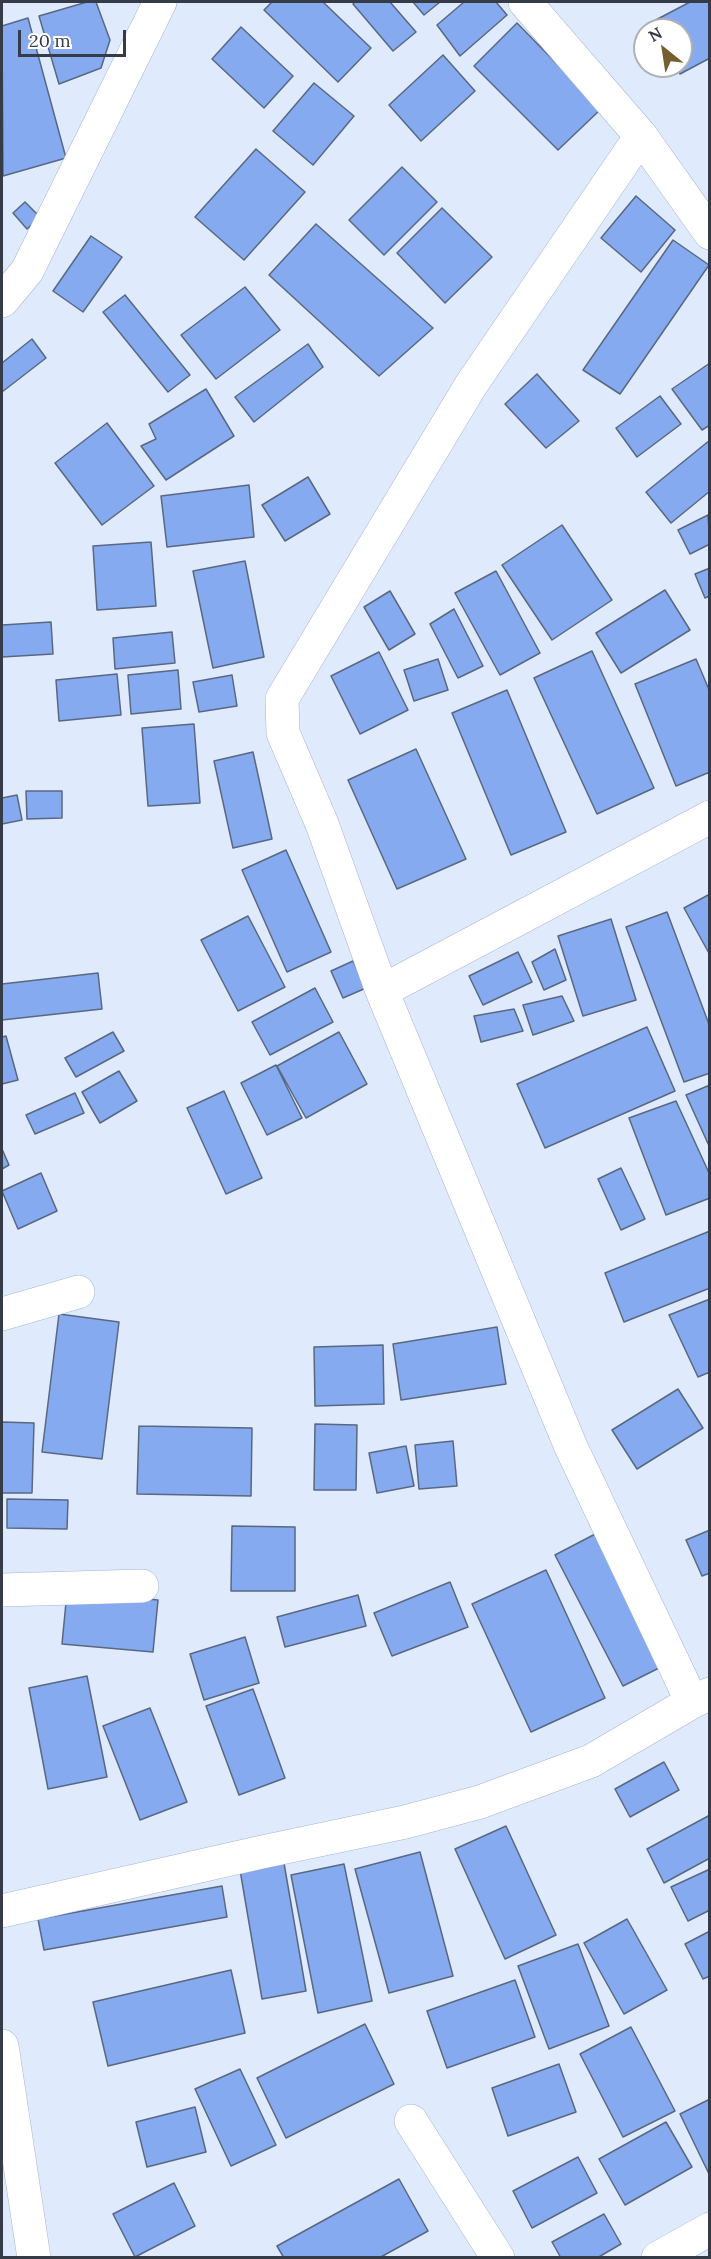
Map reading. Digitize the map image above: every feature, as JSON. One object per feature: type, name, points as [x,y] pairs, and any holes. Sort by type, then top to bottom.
[{"type":"street","points":[[2,301],[27,271],[160,2]]},
{"type":"street","points":[[525,2],[641,136],[710,233]]},
{"type":"street","points":[[2,1911],[405,1822],[480,1802],[591,1761],[701,1698],[571,1447],[382,991],[322,825],[283,733],[282,699],[471,385],[641,136]]},
{"type":"street","points":[[382,991],[710,816]]},
{"type":"street","points":[[2,1314],[78,1292]]},
{"type":"street","points":[[2,1590],[142,1586]]},
{"type":"street","points":[[2,2046],[34,2258]]},
{"type":"street","points":[[411,2121],[498,2258]]},
{"type":"street","points":[[658,2258],[710,2229]]},
{"type":"building","points":[[87,2],[96,2],[110,40],[101,68],[59,84],[39,16]]},
{"type":"building","points":[[272,2],[323,2],[371,48],[338,82],[264,10]]},
{"type":"building","points":[[355,2],[390,2],[416,32],[393,51],[353,4]]},
{"type":"building","points":[[413,2],[440,2],[424,15]]},
{"type":"building","points":[[464,2],[496,2],[507,15],[460,56],[437,25]]},
{"type":"building","points":[[690,2],[710,2],[710,58],[693,67],[693,18],[660,18]]},
{"type":"building","points":[[28,18],[66,158],[3,176],[2,26]]},
{"type":"building","points":[[517,23],[601,109],[558,150],[474,66]]},
{"type":"building","points":[[241,27],[293,76],[264,108],[212,59]]},
{"type":"building","points":[[443,55],[475,91],[421,141],[389,105]]},
{"type":"building","points":[[314,83],[354,116],[313,165],[273,131]]},
{"type":"building","points":[[256,149],[305,192],[244,260],[195,217]]},
{"type":"building","points":[[402,167],[437,202],[384,255],[349,220]]},
{"type":"building","points":[[636,196],[675,230],[641,272],[601,238]]},
{"type":"building","points":[[25,202],[40,217],[27,229],[13,213]]},
{"type":"building","points":[[442,208],[492,257],[445,303],[397,253]]},
{"type":"building","points":[[316,224],[433,328],[379,376],[269,275]]},
{"type":"building","points":[[91,236],[122,257],[83,312],[53,291]]},
{"type":"building","points":[[673,240],[709,265],[620,394],[583,370]]},
{"type":"building","points":[[245,287],[280,330],[216,379],[181,335]]},
{"type":"building","points":[[125,295],[190,375],[168,392],[103,312]]},
{"type":"building","points":[[32,339],[46,358],[2,392],[2,363]]},
{"type":"building","points":[[308,344],[323,367],[254,422],[235,397]]},
{"type":"building","points":[[710,363],[710,425],[702,430],[672,389]]},
{"type":"building","points":[[537,374],[579,421],[546,448],[505,404]]},
{"type":"building","points":[[206,389],[234,436],[166,480],[141,446],[156,439],[149,424]]},
{"type":"building","points":[[660,396],[681,424],[637,457],[616,428]]},
{"type":"building","points":[[107,423],[154,486],[102,525],[55,463]]},
{"type":"building","points":[[710,440],[710,491],[671,523],[646,492]]},
{"type":"building","points":[[308,477],[330,514],[285,541],[262,505]]},
{"type":"building","points":[[249,485],[254,537],[167,547],[161,496]]},
{"type":"building","points":[[708,515],[710,544],[690,554],[678,530]]},
{"type":"building","points":[[562,525],[612,600],[552,640],[502,565]]},
{"type":"building","points":[[151,542],[156,606],[97,610],[93,546]]},
{"type":"building","points":[[245,561],[264,657],[213,668],[193,571]]},
{"type":"building","points":[[710,568],[710,596],[705,598],[695,574]]},
{"type":"building","points":[[496,571],[540,653],[500,675],[455,593]]},
{"type":"building","points":[[665,590],[690,630],[621,673],[596,633]]},
{"type":"building","points":[[390,591],[415,634],[389,650],[364,607]]},
{"type":"building","points":[[454,609],[483,666],[458,678],[430,624]]},
{"type":"building","points":[[51,622],[53,654],[2,657],[2,625]]},
{"type":"building","points":[[172,632],[175,663],[115,669],[113,638]]},
{"type":"building","points":[[592,651],[654,788],[597,814],[534,678]]},
{"type":"building","points":[[379,652],[408,710],[360,734],[331,676]]},
{"type":"building","points":[[438,659],[448,690],[414,701],[404,670]]},
{"type":"building","points":[[696,659],[710,692],[710,772],[676,786],[635,684]]},
{"type":"building","points":[[178,670],[181,709],[131,714],[128,675]]},
{"type":"building","points":[[117,674],[121,715],[59,721],[56,680]]},
{"type":"building","points":[[232,675],[237,706],[199,712],[193,682]]},
{"type":"building","points":[[507,690],[566,832],[511,855],[452,713]]},
{"type":"building","points":[[194,724],[200,803],[148,806],[142,728]]},
{"type":"building","points":[[416,749],[466,859],[397,889],[348,780]]},
{"type":"building","points":[[253,752],[272,839],[233,848],[214,761]]},
{"type":"building","points":[[26,791],[62,791],[62,818],[27,819]]},
{"type":"building","points":[[17,795],[22,820],[2,824],[2,798]]},
{"type":"building","points":[[286,850],[331,952],[287,972],[242,870]]},
{"type":"building","points":[[710,894],[710,955],[684,908]]},
{"type":"building","points":[[667,912],[710,1027],[710,1073],[684,1082],[626,927]]},
{"type":"building","points":[[248,916],[285,987],[238,1011],[201,940]]},
{"type":"building","points":[[611,919],[636,1000],[583,1016],[558,936]]},
{"type":"building","points":[[555,949],[566,980],[544,990],[532,962]]},
{"type":"building","points":[[518,952],[532,982],[483,1005],[469,976]]},
{"type":"building","points":[[353,961],[366,988],[343,998],[331,971]]},
{"type":"building","points":[[98,973],[102,1009],[2,1020],[2,984]]},
{"type":"building","points":[[315,988],[333,1022],[270,1055],[252,1022]]},
{"type":"building","points":[[562,996],[574,1021],[533,1035],[523,1005]]},
{"type":"building","points":[[514,1009],[523,1031],[481,1042],[474,1016]]},
{"type":"building","points":[[647,1027],[675,1091],[545,1148],[517,1084]]},
{"type":"building","points":[[113,1032],[124,1051],[76,1077],[65,1058]]},
{"type":"building","points":[[339,1032],[367,1084],[306,1118],[277,1066]]},
{"type":"building","points":[[6,1036],[18,1080],[2,1084],[2,1037]]},
{"type":"building","points":[[276,1065],[302,1118],[267,1135],[241,1083]]},
{"type":"building","points":[[119,1071],[137,1101],[100,1123],[82,1092]]},
{"type":"building","points":[[710,1085],[710,1148],[686,1095]]},
{"type":"building","points":[[224,1091],[262,1178],[226,1194],[187,1108]]},
{"type":"building","points":[[75,1093],[84,1113],[35,1134],[26,1115]]},
{"type":"building","points":[[676,1101],[710,1175],[710,1198],[666,1215],[629,1118]]},
{"type":"building","points":[[2,1149],[9,1165],[2,1169]]},
{"type":"building","points":[[621,1168],[645,1219],[621,1230],[598,1179]]},
{"type":"building","points":[[41,1173],[57,1211],[18,1229],[2,1191]]},
{"type":"building","points":[[710,1231],[710,1288],[624,1322],[605,1273]]},
{"type":"building","points":[[710,1299],[710,1372],[698,1377],[669,1315]]},
{"type":"building","points":[[59,1314],[119,1322],[102,1459],[42,1452]]},
{"type":"building","points":[[497,1327],[506,1384],[401,1400],[393,1344]]},
{"type":"building","points":[[383,1345],[384,1404],[315,1406],[314,1347]]},
{"type":"building","points":[[678,1389],[703,1428],[637,1469],[612,1430]]},
{"type":"building","points":[[2,1422],[34,1423],[32,1493],[2,1493]]},
{"type":"building","points":[[315,1424],[357,1425],[356,1490],[314,1490]]},
{"type":"building","points":[[139,1426],[252,1428],[251,1496],[137,1494]]},
{"type":"building","points":[[453,1441],[457,1486],[419,1489],[415,1445]]},
{"type":"building","points":[[406,1446],[414,1486],[377,1493],[369,1453]]},
{"type":"building","points":[[7,1499],[68,1500],[67,1529],[7,1528]]},
{"type":"building","points":[[232,1526],[295,1527],[295,1591],[231,1591]]},
{"type":"building","points":[[710,1530],[710,1573],[702,1576],[686,1540]]},
{"type":"building","points":[[599,1532],[667,1664],[623,1686],[555,1555]]},
{"type":"building","points":[[546,1570],[605,1698],[531,1732],[472,1604]]},
{"type":"building","points":[[450,1582],[468,1627],[392,1656],[374,1613]]},
{"type":"building","points":[[67,1592],[158,1600],[153,1652],[62,1644]]},
{"type":"building","points":[[358,1595],[366,1626],[285,1647],[277,1617]]},
{"type":"building","points":[[245,1637],[259,1683],[204,1700],[190,1654]]},
{"type":"building","points":[[87,1676],[107,1777],[48,1789],[29,1688]]},
{"type":"building","points":[[253,1689],[285,1778],[239,1795],[206,1706]]},
{"type":"building","points":[[150,1708],[187,1802],[140,1820],[103,1726]]},
{"type":"building","points":[[664,1762],[679,1790],[630,1817],[615,1789]]},
{"type":"building","points":[[710,1815],[710,1858],[664,1883],[647,1849]]},
{"type":"building","points":[[506,1826],[556,1935],[505,1959],[455,1849]]},
{"type":"building","points":[[420,1852],[453,1976],[389,1993],[355,1869]]},
{"type":"building","points":[[284,1863],[306,1991],[262,1999],[240,1870]]},
{"type":"building","points":[[344,1864],[372,2001],[318,2013],[291,1875]]},
{"type":"building","points":[[710,1869],[710,1910],[688,1921],[671,1887]]},
{"type":"building","points":[[222,1886],[227,1917],[44,1950],[38,1919]]},
{"type":"building","points":[[627,1919],[667,1990],[624,2014],[584,1943]]},
{"type":"building","points":[[710,1931],[710,1976],[703,1979],[685,1944]]},
{"type":"building","points":[[578,1944],[609,2026],[549,2049],[518,1966]]},
{"type":"building","points":[[231,1970],[245,2033],[108,2066],[93,2002]]},
{"type":"building","points":[[515,1980],[535,2037],[447,2068],[427,2011]]},
{"type":"building","points":[[365,2024],[394,2084],[286,2138],[257,2078]]},
{"type":"building","points":[[631,2027],[675,2111],[623,2137],[580,2054]]},
{"type":"building","points":[[559,2064],[576,2112],[508,2136],[492,2088]]},
{"type":"building","points":[[240,2069],[276,2145],[231,2166],[195,2089]]},
{"type":"building","points":[[710,2099],[710,2176],[680,2114]]},
{"type":"building","points":[[195,2107],[206,2152],[147,2167],[136,2122]]},
{"type":"building","points":[[666,2122],[692,2167],[625,2205],[599,2159]]},
{"type":"building","points":[[578,2157],[597,2193],[532,2228],[513,2191]]},
{"type":"building","points":[[399,2179],[428,2231],[379,2258],[284,2258],[277,2246]]},
{"type":"building","points":[[174,2183],[195,2226],[135,2257],[113,2214]]},
{"type":"building","points":[[604,2214],[621,2244],[597,2258],[561,2258],[552,2242]]}]
